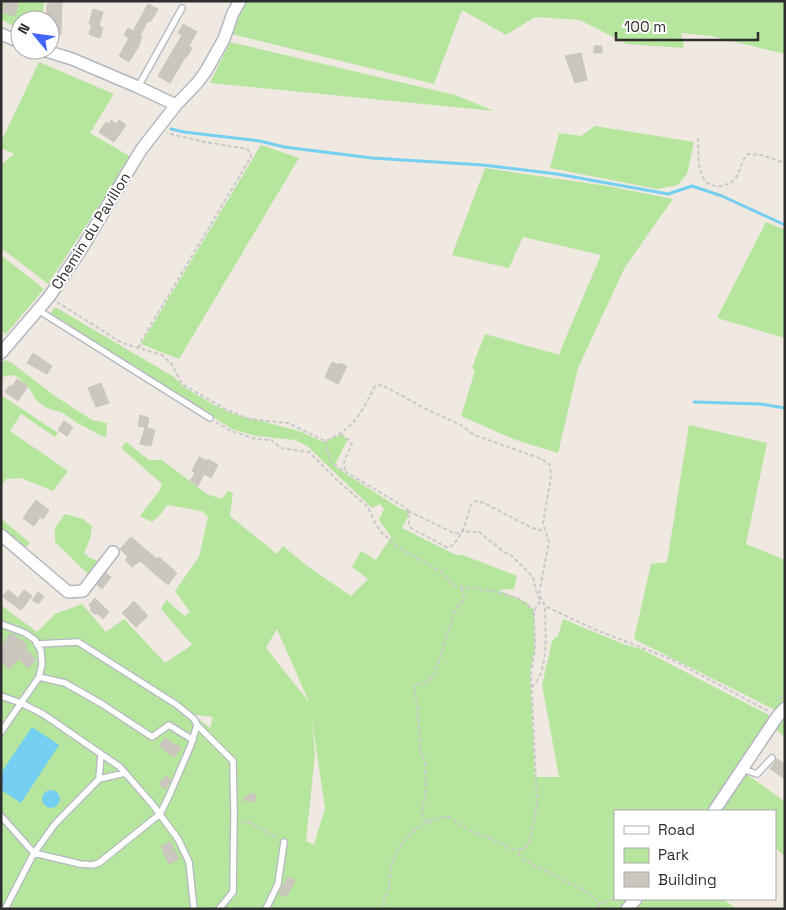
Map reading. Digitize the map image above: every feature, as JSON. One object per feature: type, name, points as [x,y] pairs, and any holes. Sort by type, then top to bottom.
[{"type":"street","name":"Chemin du Pavillon","points":[[1,353],[38,310],[82,248],[141,150],[176,105],[206,71],[224,39],[233,13],[240,1]]},
{"type":"street","points":[[60,56],[138,86],[176,105]]},
{"type":"street","points":[[1,535],[68,592],[83,591],[113,552]]},
{"type":"street","points":[[715,810],[781,713]]},
{"type":"lane","points":[[138,86],[182,8]]},
{"type":"lane","points":[[38,310],[210,418]]},
{"type":"lane","points":[[1,624],[25,633],[37,644],[41,651],[42,664],[39,677],[1,732]]},
{"type":"lane","points":[[37,644],[78,642],[177,705],[194,719],[197,725],[233,761],[233,892],[219,909]]},
{"type":"lane","points":[[39,677],[65,683],[152,736],[169,725],[193,740]]},
{"type":"lane","points":[[1,696],[43,714],[120,767],[160,814],[178,839],[189,862],[194,909]]},
{"type":"lane","points":[[1,816],[34,853],[80,864],[92,865],[99,863],[160,814],[170,796],[193,740],[197,725]]},
{"type":"lane","points":[[99,779],[101,754]]},
{"type":"lane","points":[[743,769],[757,774],[772,758]]},
{"type":"lane","points":[[5,909],[34,853],[55,824],[99,779],[125,773]]},
{"type":"lane","points":[[266,909],[278,884],[284,842]]},
{"type":"path","points":[[139,348],[140,343],[251,157],[247,149],[205,142],[157,130]]},
{"type":"path","points":[[698,138],[702,177],[713,185],[720,186],[730,183],[737,177],[744,158],[748,154],[760,155],[785,163]]},
{"type":"path","points":[[48,297],[122,343],[162,355],[171,363],[182,384],[225,409],[249,419],[288,423],[325,441],[331,463],[408,511],[454,533],[461,533],[463,530],[470,533],[478,531],[504,552],[512,556],[533,576],[537,596],[545,606],[596,630],[671,659],[781,713]]},
{"type":"path","points":[[325,441],[348,430],[356,420],[375,386],[382,385],[428,410],[461,425],[474,434],[542,459],[550,465],[551,477],[543,523],[548,542],[540,594],[541,600],[534,611],[535,649],[531,673],[537,804],[529,842],[526,847],[519,850],[511,849],[470,830],[447,816],[417,827],[406,836],[398,849],[392,866],[390,888],[384,901],[384,909]]},
{"type":"path","points":[[210,418],[229,430],[256,439],[270,440],[281,448],[309,452],[368,507],[382,534],[401,548],[442,572],[450,582],[460,586],[518,598],[534,611]]},
{"type":"path","points":[[341,434],[352,445],[344,461],[346,472]]},
{"type":"path","points":[[408,511],[411,528],[448,548],[455,544],[471,505],[475,501],[484,503],[532,528],[545,531]]},
{"type":"path","points":[[428,822],[421,814],[426,794],[425,763],[420,750],[418,709],[414,688],[416,684],[430,680],[435,674],[454,613],[464,594],[460,586]]},
{"type":"path","points":[[532,687],[538,681],[543,668],[545,606]]},
{"type":"path","points":[[234,819],[253,824],[284,842]]},
{"type":"path","points":[[519,850],[519,855],[524,860],[586,891],[596,899],[598,909]]},
{"type":"path","points":[[598,905],[603,901],[614,898]]},
{"type":"green space","points":[[1,1],[44,1],[43,10],[10,10],[10,24],[1,19]]},
{"type":"green space","points":[[246,1],[785,1],[785,54],[711,36],[681,33],[684,48],[627,44],[580,20],[535,17],[506,35],[462,10],[434,84],[232,34]]},
{"type":"green space","points":[[230,42],[455,95],[494,111],[210,83]]},
{"type":"green space","points":[[39,62],[114,94],[90,133],[131,157],[48,284],[1,248],[1,165],[14,154],[1,148],[1,142]]},
{"type":"green space","points":[[595,126],[694,142],[687,174],[678,185],[657,189],[550,168],[559,133],[581,136]]},
{"type":"green space","points":[[261,145],[299,158],[179,359],[141,344]]},
{"type":"green space","points":[[485,168],[607,186],[673,199],[625,267],[578,368],[558,453],[516,440],[461,416],[475,371],[472,368],[485,334],[560,355],[601,255],[523,237],[509,268],[452,255]]},
{"type":"green space","points":[[766,222],[785,230],[785,338],[717,318]]},
{"type":"green space","points":[[1,255],[44,289],[6,334],[1,330]]},
{"type":"green space","points":[[55,307],[174,377],[184,387],[214,405],[234,414],[299,431],[323,442],[340,435],[348,439],[334,466],[399,508],[410,512],[402,528],[456,555],[463,555],[517,576],[514,589],[498,590],[526,602],[534,610],[535,649],[530,671],[535,777],[559,777],[542,685],[552,641],[558,636],[563,619],[623,644],[641,649],[769,715],[769,722],[710,810],[614,810],[614,900],[629,900],[620,909],[1,909],[1,605],[37,632],[55,614],[82,604],[106,632],[124,619],[165,663],[192,645],[161,609],[166,600],[185,616],[190,612],[175,591],[199,557],[208,517],[202,511],[167,505],[152,522],[140,516],[160,490],[162,484],[121,448],[126,442],[149,460],[162,460],[207,494],[222,499],[228,491],[233,493],[230,516],[277,554],[283,546],[307,566],[351,596],[368,579],[352,567],[361,551],[376,560],[391,537],[379,520],[384,509],[380,504],[372,508],[307,446],[295,440],[256,436],[232,429],[50,314]],"holes":[[[277,629],[309,702],[266,648]],[[192,714],[213,717],[210,728]],[[312,720],[325,808],[314,845],[306,841],[315,755]]]},
{"type":"green space","points":[[5,360],[12,363],[55,396],[92,420],[107,423],[106,438],[77,423],[63,413],[47,408],[36,400],[28,386],[15,375],[1,377],[1,364]]},
{"type":"green space","points":[[1,395],[58,433],[55,437],[21,414],[10,431],[68,471],[53,491],[21,478],[6,479],[1,486]]},
{"type":"green space","points":[[689,425],[767,443],[746,544],[785,560],[785,698],[775,710],[634,639],[651,564],[667,562]]},
{"type":"green space","points":[[65,514],[83,519],[92,526],[90,539],[84,553],[90,558],[101,562],[91,577],[55,542],[55,528]]},
{"type":"green space","points":[[1,517],[30,543],[23,550],[1,532]]},
{"type":"green space","points":[[785,716],[785,737],[775,729]]},
{"type":"green space","points":[[745,773],[785,802],[785,856],[776,849],[776,810],[723,810]]},
{"type":"green space","points":[[641,900],[724,900],[737,909],[632,909]]},
{"type":"water","points":[[32,727],[59,745],[21,803],[1,790],[1,773]]},
{"type":"water","points":[[51,790],[57,793],[60,799],[57,805],[51,808],[45,805],[42,799],[45,793]]},
{"type":"building","points":[[5,1],[19,1],[17,10],[10,10],[10,14],[2,12]]},
{"type":"building","points":[[49,1],[62,1],[61,35],[60,10],[47,10],[47,4],[49,5]]},
{"type":"building","points":[[148,4],[158,9],[140,35],[142,37],[140,44],[129,62],[119,56],[129,38],[124,35],[128,28],[133,31]]},
{"type":"building","points":[[93,9],[103,12],[99,26],[103,28],[100,38],[89,34],[92,25],[89,24]]},
{"type":"building","points":[[183,24],[197,32],[189,46],[192,48],[170,83],[158,76],[182,35],[178,33]]},
{"type":"building","points":[[594,46],[602,46],[602,53],[594,53]]},
{"type":"building","points":[[581,53],[587,80],[575,83],[565,56]]},
{"type":"building","points":[[111,120],[116,124],[119,120],[126,125],[114,142],[99,132],[106,122],[109,124]]},
{"type":"building","points":[[33,353],[52,366],[47,374],[27,363]]},
{"type":"building","points":[[332,362],[347,366],[338,384],[325,377]]},
{"type":"building","points":[[17,379],[28,386],[18,401],[5,392],[10,385],[12,387]]},
{"type":"building","points":[[101,383],[109,403],[96,407],[88,388]]},
{"type":"building","points":[[140,415],[149,418],[147,428],[155,430],[151,446],[140,444],[145,427],[138,426]]},
{"type":"building","points":[[64,421],[73,427],[67,436],[58,430]]},
{"type":"building","points":[[199,457],[207,461],[208,459],[218,465],[211,478],[204,474],[198,486],[190,481],[195,473],[192,471]]},
{"type":"building","points":[[36,500],[49,510],[43,519],[40,517],[34,526],[23,518]]},
{"type":"building","points":[[131,537],[157,559],[159,557],[177,573],[168,585],[140,561],[132,567],[125,560],[128,557],[120,549]]},
{"type":"building","points":[[106,573],[111,577],[102,589],[97,585]]},
{"type":"building","points":[[8,590],[18,598],[24,590],[32,596],[21,610],[3,597]]},
{"type":"building","points":[[38,592],[44,597],[38,604],[32,600]]},
{"type":"building","points":[[95,598],[109,612],[103,619],[97,613],[96,615],[90,610],[92,608],[89,605]]},
{"type":"building","points":[[134,601],[148,616],[136,627],[122,613]]},
{"type":"building","points":[[11,633],[27,645],[25,648],[36,660],[28,668],[19,659],[9,669],[1,661],[1,646]]},
{"type":"building","points":[[165,738],[181,748],[174,757],[159,746]]},
{"type":"building","points":[[777,759],[785,764],[785,779],[770,769]]},
{"type":"building","points":[[166,776],[171,780],[165,789],[159,784]]},
{"type":"building","points":[[251,793],[256,796],[255,800],[252,802],[243,800]]},
{"type":"building","points":[[170,842],[179,859],[169,864],[161,847]]},
{"type":"building","points":[[288,877],[295,880],[286,897],[279,893]]},
{"type":"waterway","points":[[171,129],[260,141],[284,147],[372,158],[483,165],[557,174],[668,194],[692,186],[722,196],[785,225]]},
{"type":"waterway","points":[[694,402],[760,404],[785,408]]}]
